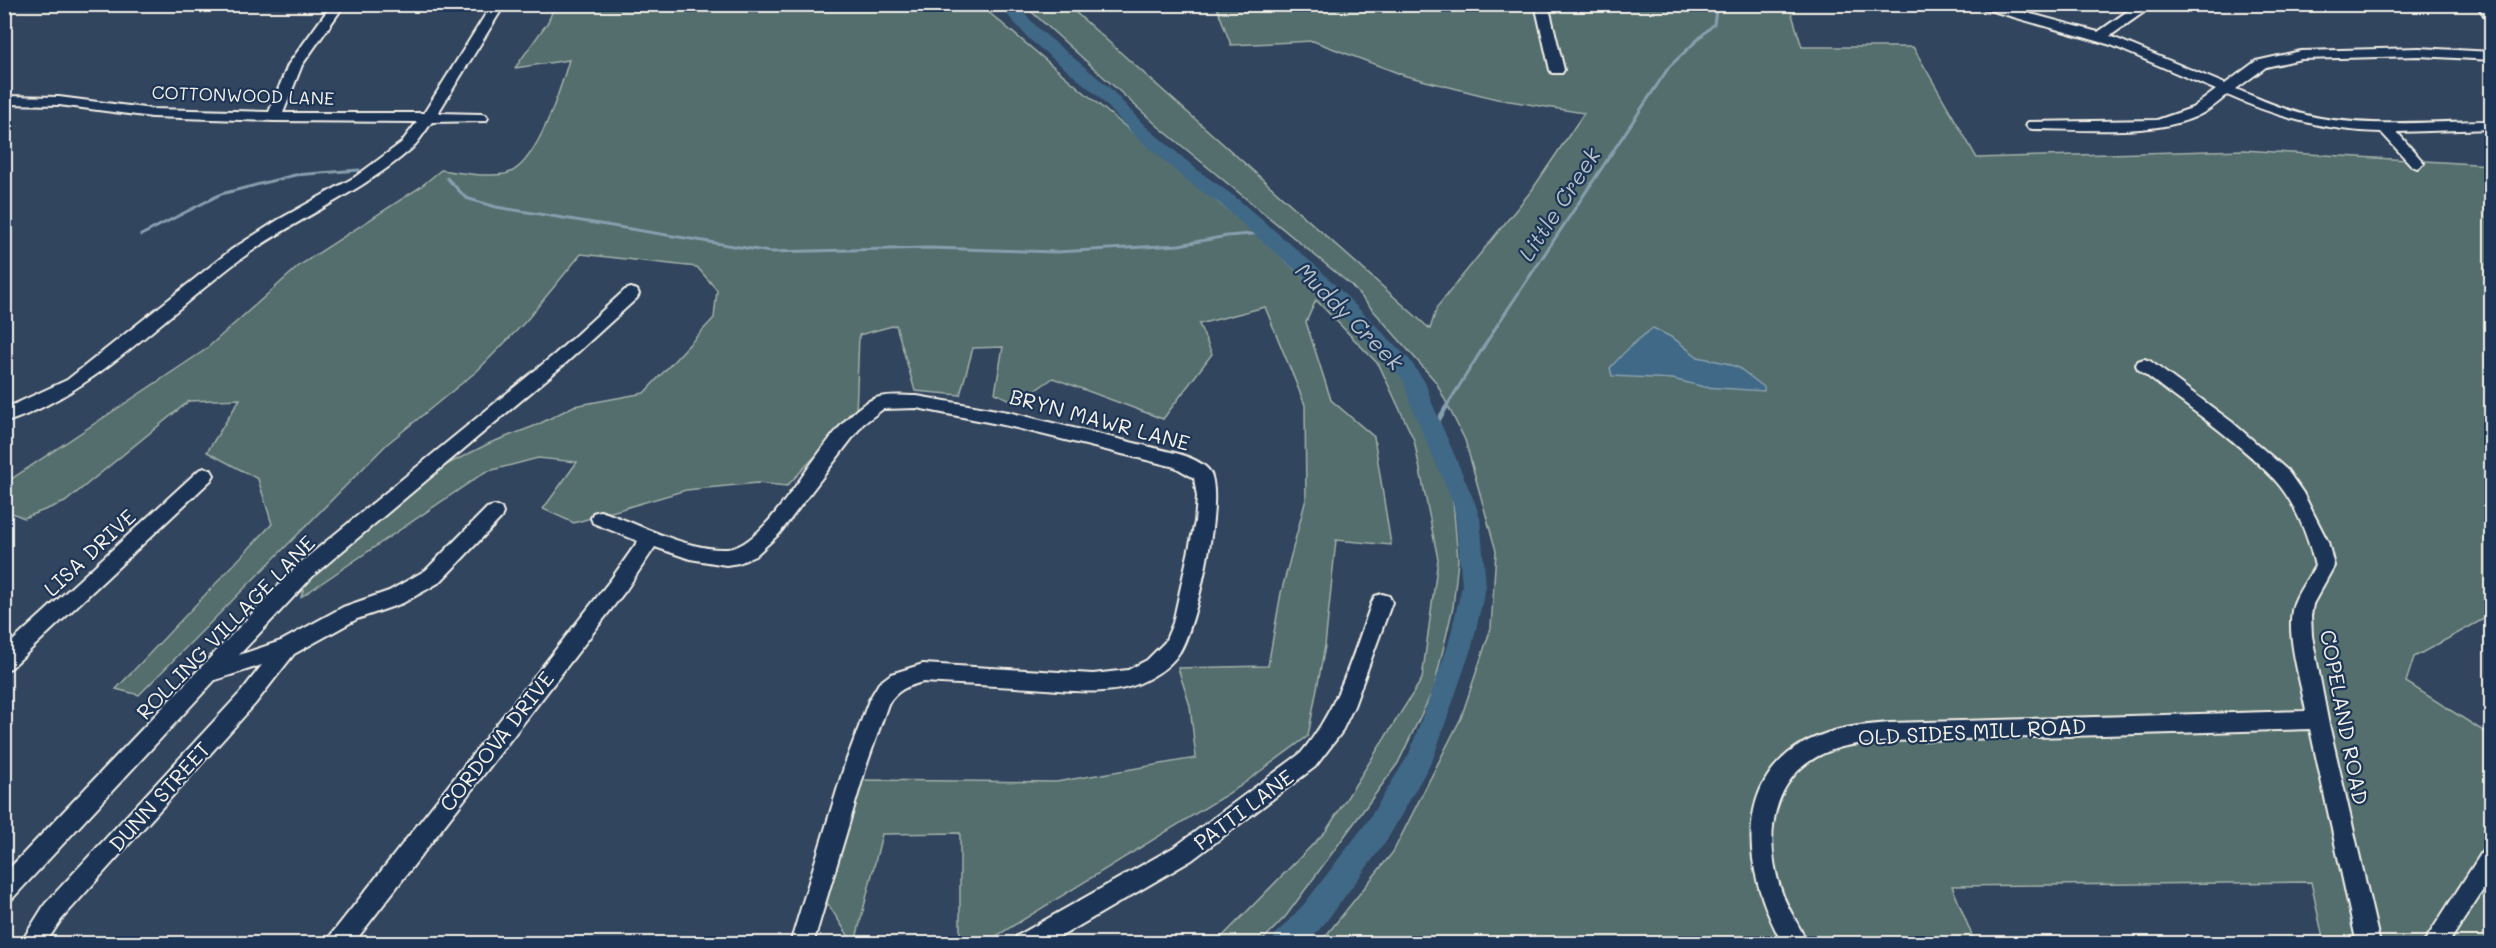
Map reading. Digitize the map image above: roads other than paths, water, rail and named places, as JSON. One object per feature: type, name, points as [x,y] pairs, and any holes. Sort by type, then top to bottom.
[{"type":"street","points":[[274,117],[296,65],[339,4]]},
{"type":"street","points":[[4,417],[45,399],[89,373],[243,250],[360,180],[406,146],[429,117],[499,4]]},
{"type":"street","points":[[1541,4],[1557,70]]},
{"type":"street","points":[[1974,4],[2053,21],[2100,37],[2304,118],[2343,124],[2384,126],[2492,125]]},
{"type":"street","points":[[2100,37],[2139,9],[2139,4]]},
{"type":"street","points":[[2483,4],[2492,17]]},
{"type":"street","points":[[2033,125],[2157,124],[2197,111],[2261,64],[2301,54],[2419,52],[2492,56]]},
{"type":"street","name":"COTTONWOOD LANE","points":[[4,100],[59,101],[152,113],[274,117],[481,118]]},
{"type":"street","points":[[2384,126],[2417,163]]},
{"type":"street","name":"ROLLING VILLAGE LANE","points":[[4,891],[308,568],[561,358],[631,294]]},
{"type":"street","name":"COPELAND ROAD","points":[[2144,364],[2226,427],[2281,475],[2297,498],[2319,542],[2325,566],[2323,573],[2309,591],[2301,616],[2318,720],[2369,944]]},
{"type":"street","name":"BRYN MAWR LANE","points":[[600,518],[686,549],[727,557],[739,556],[772,529],[857,419],[874,405],[889,401],[940,405],[1104,442],[1190,466],[1199,472],[1205,483],[1206,497],[1199,556],[1183,623],[1172,648],[1143,673],[1131,678],[1093,683],[923,673],[910,675],[886,689],[879,699],[856,764],[801,944]]},
{"type":"street","name":"LISA DRIVE","points":[[4,662],[205,475]]},
{"type":"street","points":[[208,675],[287,648],[350,613],[396,597],[433,576],[494,513]]},
{"type":"street","name":"CORDOVA DRIVE","points":[[338,944],[619,584],[651,538]]},
{"type":"street","name":"PATTI LANE","points":[[1025,944],[1184,853],[1308,760],[1320,747],[1339,716],[1382,602]]},
{"type":"street","name":"DUNN STREET","points":[[32,944],[52,912],[248,698],[287,648]]},
{"type":"street","name":"OLD SIDES MILL ROAD","points":[[1796,944],[1771,894],[1763,866],[1761,826],[1768,800],[1780,776],[1806,753],[1827,742],[1852,736],[1890,732],[2318,720]]},
{"type":"street","points":[[2433,944],[2492,856]]},
{"type":"water","points":[[1653,328],[1673,338],[1698,357],[1739,368],[1764,387],[1764,391],[1704,387],[1673,379],[1612,376],[1610,368]]},
{"type":"waterway","name":"Muddy Creek","points":[[1006,4],[1035,35],[1103,91],[1138,129],[1193,176],[1227,200],[1310,272],[1402,364],[1417,387],[1421,403],[1464,503],[1468,518],[1474,586],[1460,646],[1420,759],[1377,831],[1315,913],[1286,944]]},
{"type":"waterway","name":"Little Creek","points":[[1446,407],[1496,327],[1669,67],[1714,24],[1717,4]]},
{"type":"waterway","points":[[141,235],[221,194],[295,175],[359,170]]},
{"type":"waterway","points":[[447,178],[466,198],[496,207],[770,252],[930,248],[1057,252],[1179,245],[1227,236],[1264,233]]},
{"type":"waterway","name":"Little Creek","points":[[1433,429],[1447,406]]}]
